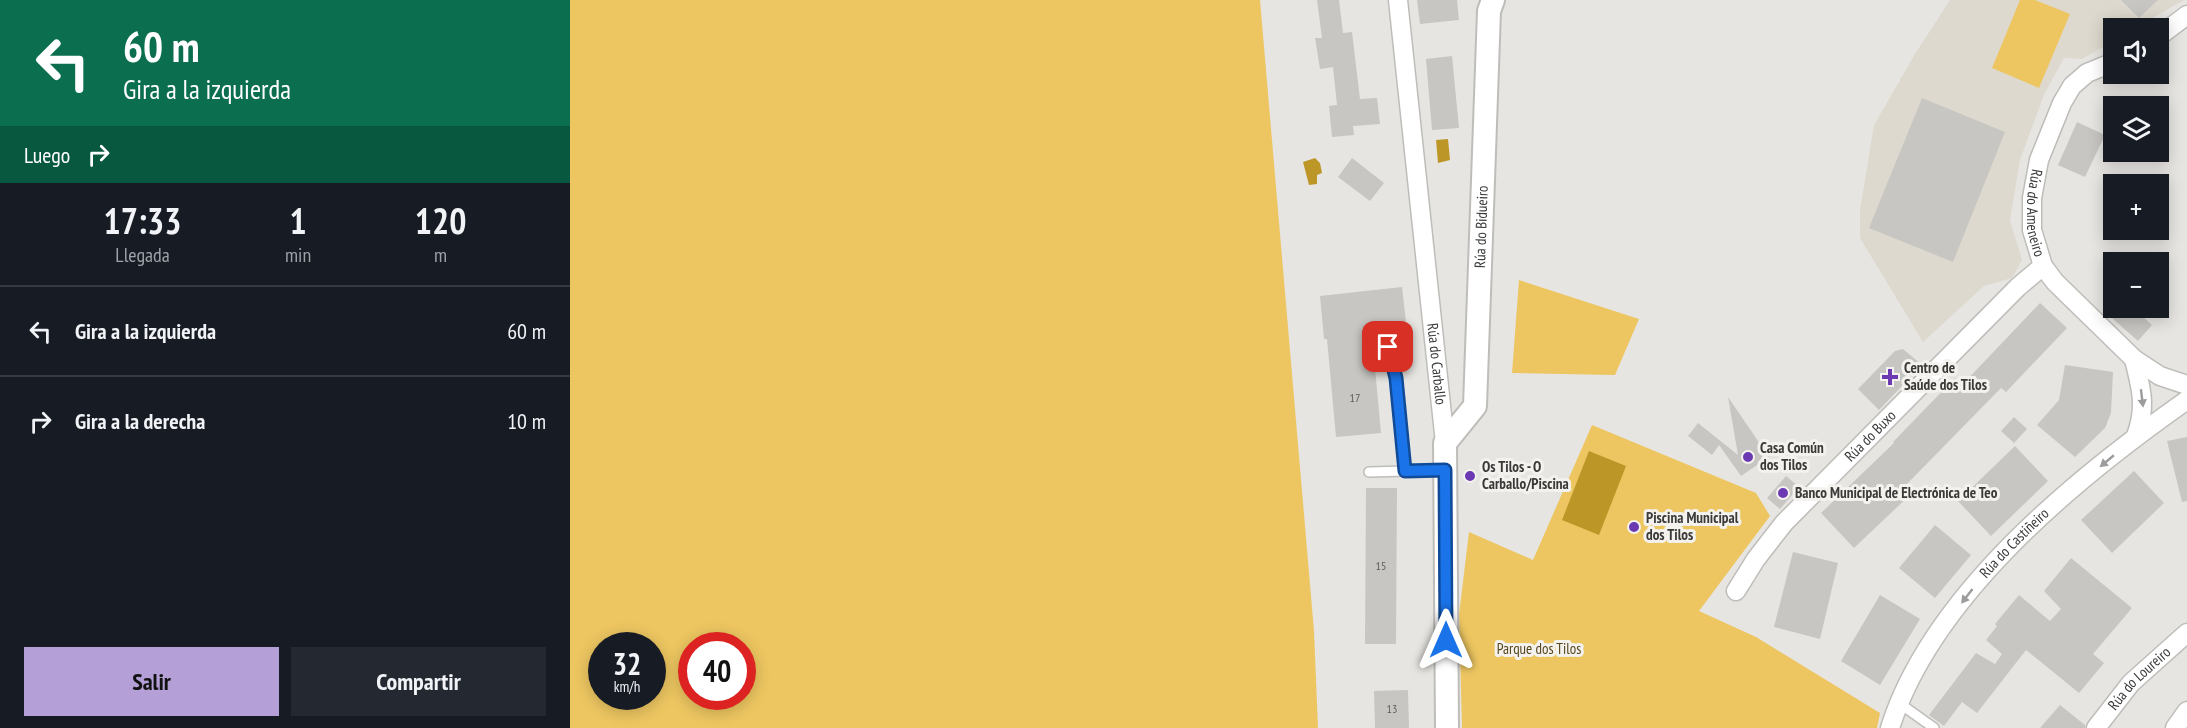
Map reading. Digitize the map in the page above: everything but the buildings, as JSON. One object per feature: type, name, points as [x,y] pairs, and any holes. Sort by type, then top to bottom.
[{"type":"street","name":"Rúa do Carballo","points":[[1398,0],[1445,443],[1447,728]]},
{"type":"street","name":"Rúa do Bidueiro","points":[[1445,443],[1475,406],[1490,4]]},
{"type":"street","points":[[2169,29],[2187,15]]},
{"type":"street","name":"Rúa do Ameneiro","points":[[2103,66],[2087,73],[2072,86],[2062,103],[2039,160],[2032,198],[2032,230],[2043,266],[2055,282],[2134,359],[2160,376],[2187,386]]},
{"type":"street","name":"Rúa do Buxo","points":[[1736,591],[1756,559],[1784,523],[2002,303],[2043,266]]},
{"type":"street","points":[[2134,359],[2144,400],[2142,418],[2136,436]]},
{"type":"street","name":"Rúa do Castiñeiro","points":[[1890,728],[1911,676],[1931,642],[1985,573],[2030,526],[2136,436],[2187,400]]},
{"type":"street","name":"Rúa do Loureiro","points":[[2096,728],[2131,683],[2187,633]]},
{"type":"street","points":[[2175,728],[2187,711]]},
{"type":"lane","points":[[1388,347],[1396,378],[1405,471]]},
{"type":"lane","points":[[1369,472],[1445,470]]},
{"type":"lane","points":[[1899,703],[1934,728]]},
{"type":"shaded area","points":[[1950,0],[2184,0],[2152,18],[2103,18],[2103,47],[2082,59],[2064,58],[2044,95],[2020,160],[2010,220],[2022,260],[2012,278],[1984,286],[1923,342],[1860,238],[1860,210],[1874,125],[1915,54]]},
{"type":"shaded area","points":[[1448,139],[1450,160],[1438,163],[1436,140]]},
{"type":"shaded area","points":[[1315,158],[1320,163],[1322,173],[1317,175],[1317,184],[1309,185],[1303,162]]},
{"type":"shaded area","points":[[1589,451],[1626,466],[1599,535],[1562,520]]},
{"type":"green space","points":[[570,0],[1260,0],[1314,631],[1318,728],[570,728]]},
{"type":"green space","points":[[2020,0],[2035,0],[2070,14],[2039,88],[1992,68]]},
{"type":"green space","points":[[1519,280],[1639,319],[1615,375],[1512,373]]},
{"type":"green space","name":"Parque dos Tilos","points":[[1592,425],[1756,493],[1770,516],[1699,611],[1756,637],[1880,713],[1877,728],[1462,728],[1459,615],[1469,532],[1533,560]]},
{"type":"place","name":"Centro de Saúde dos Tilos","points":[[1890,377]]},
{"type":"place","name":"Casa Común dos Tilos","points":[[1748,457]]},
{"type":"place","name":"Os Tilos - O Carballo/Piscina","points":[[1470,476]]},
{"type":"place","name":"Banco Municipal de Electrónica de Teo","points":[[1783,493]]},
{"type":"place","name":"Piscina Municipal dos Tilos","points":[[1634,527]]},
{"type":"route","points":[[1388,347],[1396,378],[1401,413],[1405,471],[1445,470],[1446,640]]}]
